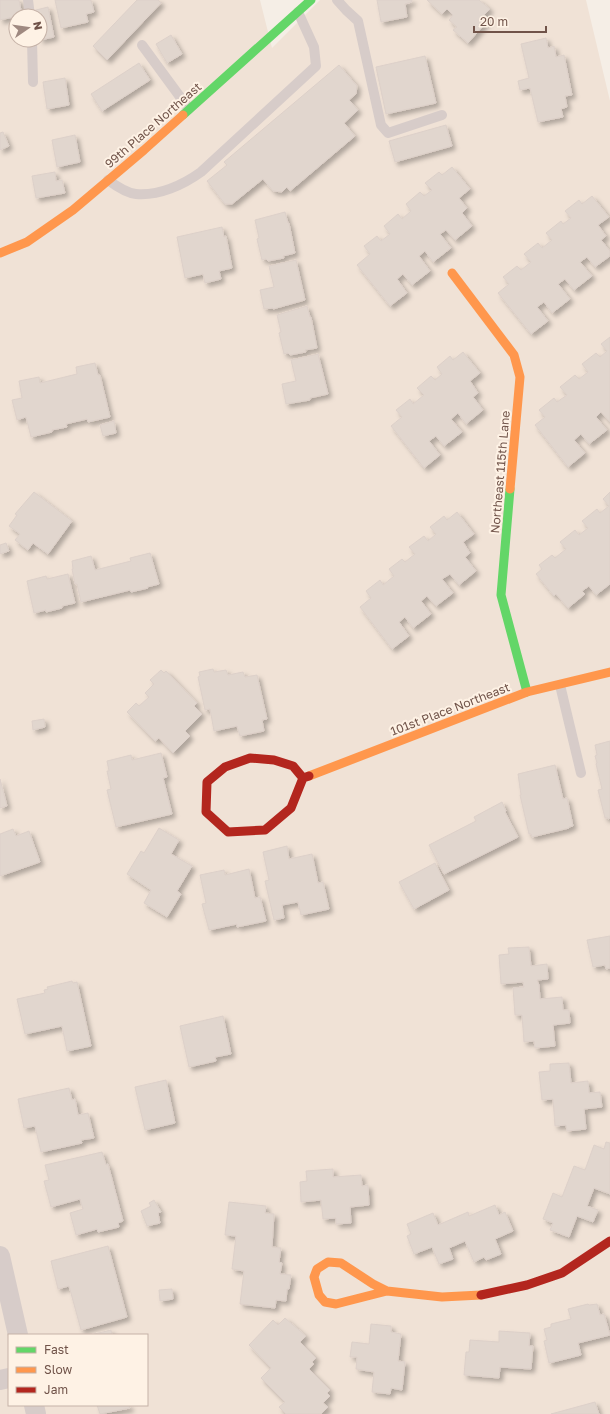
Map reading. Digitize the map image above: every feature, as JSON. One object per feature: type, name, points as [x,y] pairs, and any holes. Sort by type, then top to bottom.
[{"type":"street","name":"99th Place Northeast","points":[[0,253],[27,242],[73,210],[311,0]]},
{"type":"street","name":"Northeast 115th Lane","points":[[452,273],[514,355],[520,376],[501,595],[526,692]]},
{"type":"street","name":"101st Place Northeast","points":[[303,778],[526,692],[610,672]]},
{"type":"street","points":[[250,758],[274,760],[292,766],[303,778],[291,808],[265,830],[228,832],[206,812],[207,782],[225,767],[250,758]]},
{"type":"street","points":[[387,1291],[336,1304],[325,1302],[319,1296],[314,1277],[317,1269],[328,1262],[341,1263],[373,1284],[387,1291],[442,1297],[480,1296],[527,1285],[562,1273],[610,1241]]},
{"type":"street","points":[[0,1256],[18,1334]]},
{"type":"lane","points":[[338,0],[358,21],[381,125],[388,133],[442,115]]},
{"type":"lane","points":[[108,180],[122,189],[135,194],[151,193],[171,188],[189,181],[201,172],[316,66],[314,47],[298,12]]},
{"type":"lane","points":[[142,45],[189,109]]},
{"type":"lane","points":[[32,48],[33,82]]},
{"type":"lane","points":[[560,685],[581,773]]},
{"type":"shaded area","points":[[0,0],[260,0],[272,48],[320,0],[586,0],[610,101],[610,1414],[0,1414]]},
{"type":"building","points":[[0,0],[19,0],[21,8],[8,8],[8,18],[0,20]]},
{"type":"building","points":[[55,0],[91,0],[94,12],[86,14],[88,22],[61,28]]},
{"type":"building","points":[[137,0],[158,0],[161,3],[107,60],[93,46]]},
{"type":"building","points":[[377,0],[412,0],[412,2],[405,4],[407,17],[381,22]]},
{"type":"building","points":[[427,0],[479,0],[490,9],[484,15],[489,19],[468,43],[453,30],[457,27],[449,20],[453,15],[447,9],[442,14]]},
{"type":"building","points":[[48,7],[54,37],[48,38],[48,8],[44,8]]},
{"type":"building","points":[[171,35],[182,54],[167,63],[156,44]]},
{"type":"building","points":[[546,38],[548,48],[554,46],[556,57],[564,55],[572,95],[565,96],[567,107],[561,109],[563,117],[538,122],[530,88],[520,90],[518,81],[529,78],[521,44]]},
{"type":"building","points":[[425,56],[436,103],[386,114],[376,67]]},
{"type":"building","points":[[139,63],[150,80],[102,111],[91,94]]},
{"type":"building","points":[[339,65],[357,86],[356,94],[349,100],[358,110],[344,123],[355,136],[290,191],[287,187],[282,192],[273,191],[263,179],[232,204],[225,204],[207,181],[227,165],[224,162]]},
{"type":"building","points":[[65,78],[69,105],[47,109],[43,82]]},
{"type":"building","points":[[446,125],[452,146],[395,162],[389,141]]},
{"type":"building","points":[[3,132],[9,146],[0,150],[0,133]]},
{"type":"building","points":[[75,135],[80,162],[57,167],[52,140]]},
{"type":"building","points":[[452,167],[470,189],[459,198],[467,208],[462,213],[472,226],[455,240],[446,230],[440,234],[451,248],[433,262],[425,251],[419,256],[430,271],[412,285],[403,274],[397,279],[407,293],[390,306],[357,265],[370,254],[364,246],[377,236],[381,241],[390,234],[384,226],[398,214],[402,219],[411,211],[406,204],[420,192],[424,196],[432,190],[425,183],[439,172],[442,175]]},
{"type":"building","points":[[55,172],[56,181],[62,180],[65,193],[36,198],[32,176]]},
{"type":"building","points":[[592,196],[609,217],[598,225],[606,236],[601,240],[610,251],[610,256],[595,267],[587,257],[580,262],[592,276],[574,290],[565,279],[558,284],[570,299],[552,313],[544,302],[537,307],[548,321],[531,334],[498,293],[509,284],[503,277],[517,266],[521,270],[531,262],[524,254],[538,243],[542,248],[552,240],[546,233],[561,221],[563,224],[571,218],[565,211],[579,200],[582,204]]},
{"type":"building","points":[[285,212],[289,223],[295,253],[283,256],[284,258],[268,261],[266,259],[262,260],[257,239],[259,238],[255,220]]},
{"type":"building","points":[[222,227],[224,237],[226,236],[232,268],[219,271],[221,279],[205,283],[203,274],[185,278],[177,237]]},
{"type":"building","points":[[296,260],[305,300],[273,309],[264,309],[260,290],[274,287],[269,266]]},
{"type":"building","points":[[307,306],[311,317],[317,348],[290,355],[288,353],[284,354],[279,333],[281,332],[277,315]]},
{"type":"building","points":[[610,337],[610,422],[601,412],[596,417],[607,430],[589,444],[581,434],[574,440],[585,453],[568,467],[535,425],[545,417],[539,410],[554,398],[557,402],[567,395],[560,387],[575,375],[579,379],[588,372],[582,364],[596,353],[600,357],[607,351],[601,344]]},
{"type":"building","points":[[463,352],[480,373],[470,381],[478,393],[473,397],[483,410],[466,424],[458,413],[451,419],[462,432],[444,446],[436,436],[429,441],[440,455],[424,468],[391,426],[402,417],[396,410],[410,399],[413,404],[424,395],[417,388],[431,376],[435,380],[442,374],[437,367],[450,356],[453,360]]},
{"type":"building","points":[[318,354],[328,394],[310,398],[310,400],[286,404],[282,384],[296,381],[291,360]]},
{"type":"building","points":[[95,363],[98,375],[100,375],[110,417],[88,422],[87,419],[66,424],[67,427],[31,437],[26,417],[17,420],[12,400],[22,398],[19,381],[39,377],[40,383],[77,374],[76,367]]},
{"type":"building","points":[[114,421],[116,433],[103,436],[100,425]]},
{"type":"building","points":[[34,492],[72,521],[48,554],[33,543],[28,550],[15,540],[20,534],[9,526],[17,515],[15,514]]},
{"type":"building","points":[[610,492],[610,584],[596,595],[589,586],[582,591],[585,594],[568,608],[556,594],[554,596],[536,574],[542,569],[539,565],[552,555],[555,558],[566,549],[560,542],[575,530],[579,535],[588,528],[582,521],[597,509],[600,513],[609,506],[603,499]]},
{"type":"building","points":[[457,512],[474,534],[463,542],[470,553],[465,557],[476,571],[459,585],[450,574],[442,579],[453,593],[436,606],[427,596],[421,601],[431,614],[413,628],[405,617],[399,622],[409,636],[392,649],[360,607],[371,598],[366,591],[380,580],[383,585],[394,576],[389,569],[402,559],[405,562],[415,554],[409,547],[424,536],[428,541],[436,534],[430,527],[444,516],[447,520]]},
{"type":"building","points":[[6,543],[9,551],[0,554],[0,545]]},
{"type":"building","points":[[150,553],[159,584],[131,592],[130,590],[81,602],[77,584],[75,584],[72,561],[91,556],[95,570],[131,561],[130,558]]},
{"type":"building","points":[[68,574],[75,603],[46,612],[46,610],[34,613],[27,581],[46,576],[47,579]]},
{"type":"building","points":[[213,669],[214,672],[226,670],[228,675],[243,672],[245,677],[257,675],[267,719],[262,720],[264,731],[240,736],[237,726],[214,731],[210,709],[205,710],[198,677],[200,676],[199,672]]},
{"type":"building","points":[[161,670],[164,673],[166,671],[197,703],[194,706],[202,714],[185,731],[190,736],[173,753],[159,738],[155,741],[127,712],[136,703],[139,706],[149,697],[145,693],[154,684],[150,680]]},
{"type":"building","points":[[44,719],[45,727],[33,730],[32,721]]},
{"type":"building","points":[[610,741],[610,818],[608,819],[605,818],[598,790],[602,789],[596,764],[595,756],[597,755],[595,745]]},
{"type":"building","points":[[161,753],[167,777],[163,778],[172,814],[116,827],[107,790],[111,789],[107,771],[109,771],[107,761],[131,755],[132,760]]},
{"type":"building","points":[[555,765],[563,799],[567,798],[573,826],[532,837],[531,834],[529,834],[520,795],[518,774]]},
{"type":"building","points":[[0,779],[7,806],[0,808]]},
{"type":"building","points":[[502,802],[506,811],[505,812],[518,837],[444,874],[429,845],[476,821],[474,817]]},
{"type":"building","points":[[159,828],[179,840],[171,854],[192,866],[177,891],[181,894],[167,917],[144,903],[151,890],[127,874],[141,851],[144,853]]},
{"type":"building","points":[[13,829],[16,836],[29,831],[40,862],[0,876],[0,834]]},
{"type":"building","points":[[287,846],[289,859],[312,854],[318,883],[323,882],[329,909],[301,915],[298,902],[282,905],[284,918],[274,920],[265,881],[269,880],[263,852]]},
{"type":"building","points":[[435,863],[449,890],[414,909],[399,882]]},
{"type":"building","points":[[249,869],[255,898],[260,897],[266,921],[237,927],[237,924],[209,930],[202,904],[206,903],[200,875],[224,870],[225,875]]},
{"type":"building","points":[[610,936],[610,968],[606,969],[605,965],[593,967],[587,940]]},
{"type":"building","points":[[529,947],[531,966],[547,964],[548,979],[537,980],[540,999],[562,997],[563,1010],[569,1010],[570,1023],[553,1025],[555,1046],[535,1048],[534,1041],[524,1042],[522,1015],[515,1015],[513,988],[524,987],[523,982],[501,984],[499,955],[509,954],[508,948]]},
{"type":"building","points":[[72,981],[73,983],[77,982],[91,1046],[67,1051],[62,1026],[25,1034],[17,999],[45,993],[44,990],[48,989],[47,987]]},
{"type":"building","points":[[223,1016],[231,1054],[215,1057],[216,1061],[189,1067],[180,1026]]},
{"type":"building","points":[[569,1063],[571,1083],[588,1081],[589,1093],[600,1092],[602,1107],[584,1109],[586,1129],[567,1131],[566,1125],[555,1126],[553,1099],[542,1100],[539,1072],[550,1071],[550,1064]]},
{"type":"building","points":[[166,1080],[175,1123],[145,1130],[135,1087]]},
{"type":"building","points":[[69,1088],[72,1100],[75,1099],[78,1115],[88,1113],[94,1138],[81,1140],[82,1143],[41,1152],[35,1126],[24,1128],[18,1099]]},
{"type":"building","points":[[606,1142],[610,1143],[610,1194],[594,1188],[587,1206],[598,1210],[593,1222],[577,1216],[569,1237],[550,1230],[553,1223],[543,1219],[553,1193],[562,1197],[574,1166],[585,1170],[594,1145],[604,1149]]},
{"type":"building","points":[[102,1152],[106,1165],[108,1164],[123,1221],[118,1223],[119,1227],[98,1232],[97,1229],[76,1235],[70,1213],[83,1209],[80,1199],[51,1207],[44,1181],[49,1180],[45,1165]]},
{"type":"building","points":[[333,1169],[333,1177],[361,1175],[362,1186],[368,1185],[369,1205],[350,1207],[351,1223],[336,1224],[336,1218],[323,1219],[321,1200],[301,1202],[300,1182],[307,1181],[306,1171]]},
{"type":"building","points":[[154,1200],[161,1212],[158,1213],[160,1223],[147,1226],[141,1211],[151,1206],[149,1203]]},
{"type":"building","points":[[229,1202],[266,1206],[265,1213],[274,1214],[272,1247],[281,1248],[279,1262],[282,1263],[280,1274],[291,1275],[289,1289],[287,1289],[286,1301],[276,1300],[275,1308],[240,1304],[244,1271],[232,1269],[236,1236],[225,1235]]},
{"type":"building","points":[[495,1205],[499,1215],[505,1212],[513,1231],[495,1239],[501,1254],[486,1260],[484,1257],[474,1262],[465,1241],[449,1248],[453,1259],[439,1264],[432,1247],[414,1254],[407,1236],[411,1234],[407,1224],[433,1213],[438,1225],[468,1212],[469,1216]]},
{"type":"building","points":[[108,1246],[127,1317],[81,1330],[69,1286],[58,1289],[51,1261]]},
{"type":"building","points":[[172,1289],[173,1299],[160,1301],[159,1290]]},
{"type":"building","points":[[588,1304],[597,1304],[600,1315],[604,1314],[610,1335],[578,1343],[581,1355],[549,1363],[544,1341],[547,1340],[544,1329],[551,1327],[551,1324],[571,1319],[568,1309]]},
{"type":"building","points":[[285,1318],[306,1336],[300,1342],[316,1358],[312,1362],[314,1364],[309,1369],[330,1390],[327,1393],[330,1396],[323,1403],[328,1407],[321,1414],[286,1414],[279,1407],[285,1402],[261,1378],[271,1368],[249,1345],[273,1320],[278,1325]]},
{"type":"building","points":[[371,1324],[391,1326],[391,1332],[401,1334],[398,1361],[405,1362],[402,1390],[391,1388],[390,1394],[372,1392],[374,1372],[356,1369],[357,1357],[350,1357],[352,1342],[369,1344]]},
{"type":"building","points":[[111,1330],[112,1334],[94,1334]]},
{"type":"building","points":[[499,1331],[530,1333],[529,1346],[533,1346],[531,1369],[500,1367],[499,1378],[464,1375],[466,1352],[469,1352],[470,1340],[499,1342]]},
{"type":"building","points":[[595,1402],[599,1414],[551,1414]]},
{"type":"building","points":[[97,1406],[129,1406],[130,1408],[100,1414]]},
{"type":"traffic: fast","points":[[183,115],[311,0]]},
{"type":"traffic: fast","points":[[510,489],[501,595],[527,692]]},
{"type":"traffic: slow","points":[[0,253],[27,242],[73,210],[183,115]]},
{"type":"traffic: slow","points":[[452,273],[514,355],[520,377],[510,489]]},
{"type":"traffic: slow","points":[[309,776],[527,692],[610,672]]},
{"type":"traffic: slow","points":[[387,1291],[373,1284],[341,1263],[328,1262],[317,1269],[314,1277],[319,1295],[325,1302],[336,1304],[387,1291],[442,1297],[481,1295]]},
{"type":"traffic: jam","points":[[303,778],[293,766],[274,760],[250,758],[225,767],[207,782],[206,812],[228,832],[265,830],[291,808],[303,778],[309,776]]},
{"type":"traffic: jam","points":[[481,1295],[527,1285],[562,1273],[610,1241]]}]
